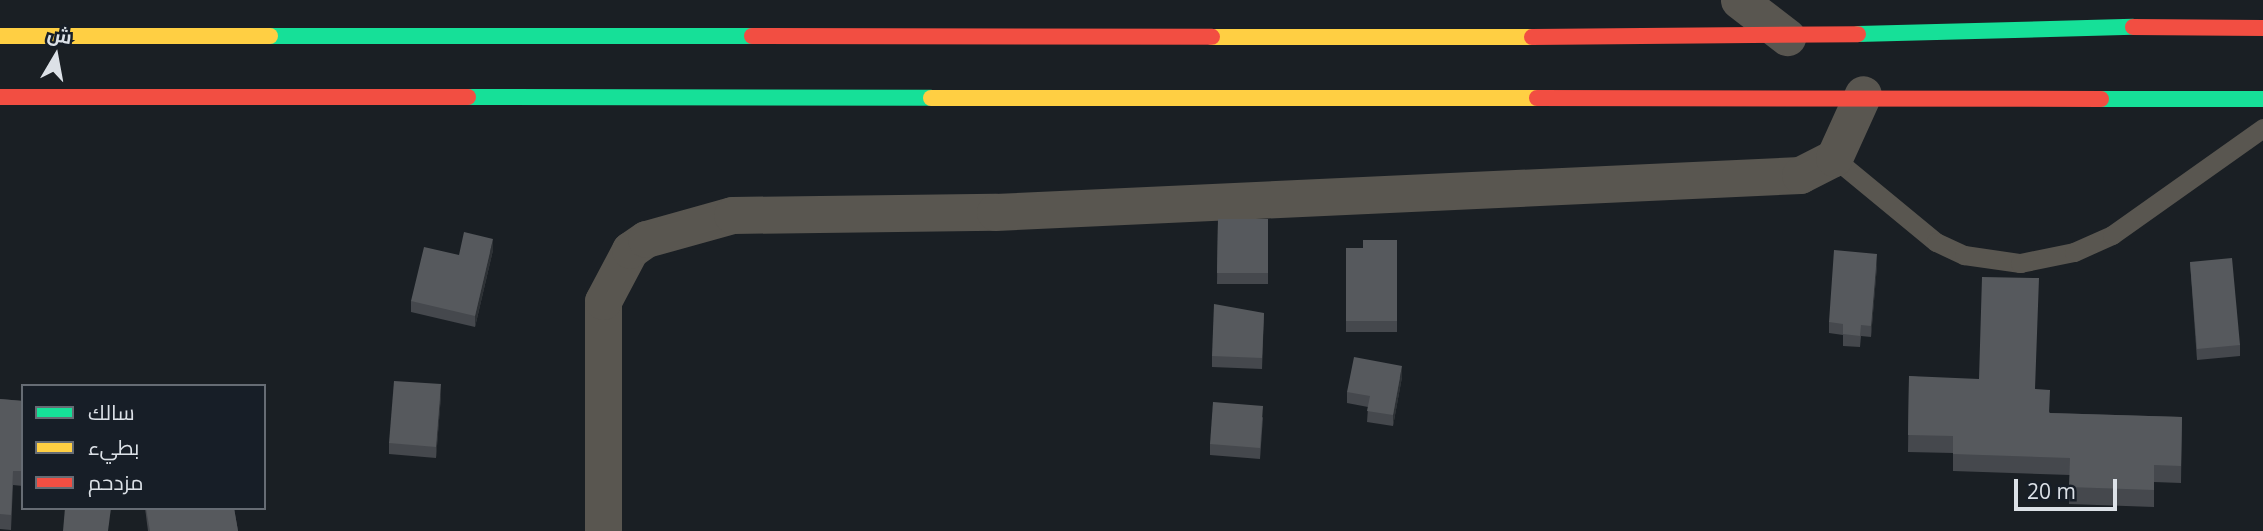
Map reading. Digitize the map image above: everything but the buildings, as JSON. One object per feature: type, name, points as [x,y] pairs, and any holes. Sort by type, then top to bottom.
[{"type":"highway","points":[[0,36],[1787,37],[2047,27],[2263,29]]},
{"type":"highway","points":[[0,97],[1214,102],[1863,94],[2263,99]]},
{"type":"street","points":[[1739,0],[1787,37]]},
{"type":"street","points":[[603,531],[603,301],[630,250],[679,228],[732,215],[995,212],[1800,174],[1834,158],[1863,94]]},
{"type":"lane","points":[[1834,158],[1936,242],[1964,254],[2020,262],[2074,252],[2112,235],[2263,128]]},
{"type":"traffic: fast","points":[[1858,34],[2133,27]]},
{"type":"traffic: fast","points":[[270,36],[752,36]]},
{"type":"traffic: fast","points":[[468,97],[931,98]]},
{"type":"traffic: fast","points":[[2101,99],[2263,99]]},
{"type":"traffic: slow","points":[[0,36],[270,36]]},
{"type":"traffic: slow","points":[[1212,37],[1532,37]]},
{"type":"traffic: slow","points":[[931,98],[1537,98]]},
{"type":"traffic: jam","points":[[2133,27],[2263,28]]},
{"type":"traffic: jam","points":[[1532,37],[1858,34]]},
{"type":"traffic: jam","points":[[752,36],[1212,37]]},
{"type":"traffic: jam","points":[[0,97],[468,97]]},
{"type":"traffic: jam","points":[[1537,98],[2101,99]]}]
